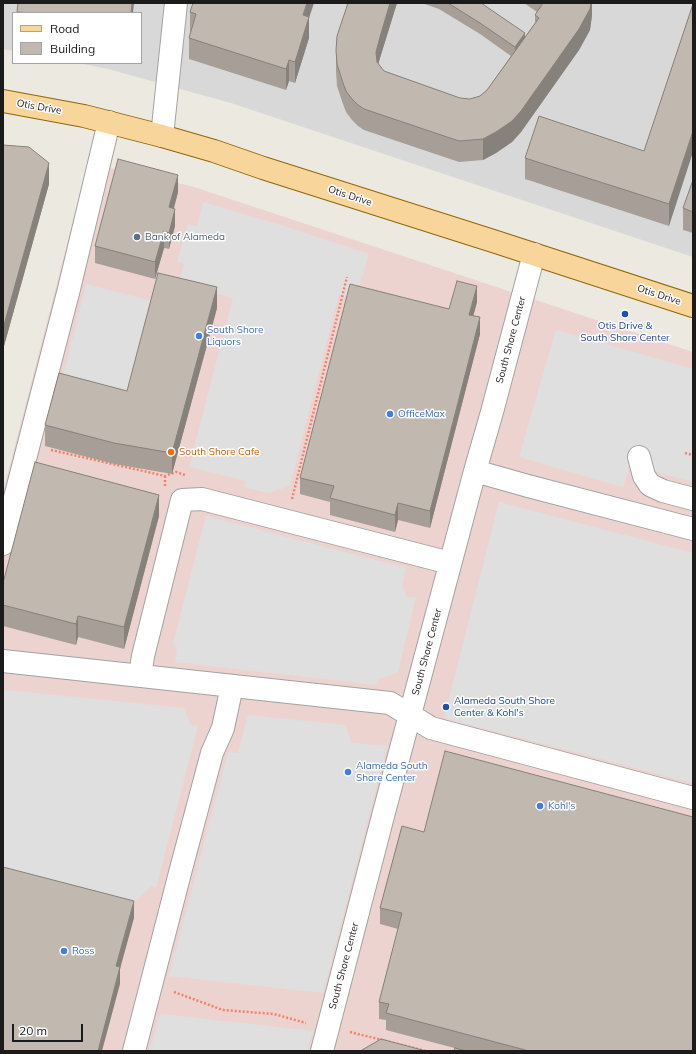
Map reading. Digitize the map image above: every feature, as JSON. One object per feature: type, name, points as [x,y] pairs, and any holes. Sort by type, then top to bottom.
[{"type":"main road","name":"Otis Drive","points":[[3,101],[84,116],[214,151],[693,306]]},
{"type":"lane","points":[[162,136],[176,3]]},
{"type":"lane","points":[[3,544],[71,281],[109,122]]},
{"type":"lane","name":"South Shore Center","points":[[322,1051],[363,889],[534,254]]},
{"type":"lane","points":[[639,457],[644,476],[650,485],[663,491],[693,499]]},
{"type":"lane","points":[[475,471],[693,529]]},
{"type":"lane","points":[[140,676],[143,656],[182,500],[202,499],[450,563]]},
{"type":"lane","points":[[3,661],[390,703],[431,728],[693,798]]},
{"type":"lane","points":[[134,1051],[212,753],[223,728],[232,686]]},
{"type":"path","points":[[287,521],[347,277]]},
{"type":"path","points":[[29,445],[165,476],[176,472],[188,476]]},
{"type":"path","points":[[685,453],[693,456]]},
{"type":"path","points":[[150,989],[166,989],[223,1010],[274,1014],[315,1025],[362,1034],[426,1051]]},
{"type":"shaded area","points":[[3,3],[693,3],[693,257],[231,103],[108,69],[83,64],[142,64],[142,12],[12,12],[12,51],[3,49]]},
{"type":"shaded area","name":"Alameda South Shore Center","points":[[88,163],[191,186],[693,352],[693,1051],[3,1051],[3,492]]},
{"type":"shaded area","points":[[203,202],[284,226],[369,254],[355,300],[339,294],[290,486],[268,493],[244,487],[246,481],[189,467],[233,298],[179,283],[184,264],[177,262],[188,224],[197,226]]},
{"type":"shaded area","points":[[86,284],[156,302],[127,412],[59,394]]},
{"type":"shaded area","points":[[556,330],[693,369],[693,482],[630,465],[623,487],[519,457]]},
{"type":"shaded area","points":[[499,502],[693,553],[693,783],[444,718]]},
{"type":"shaded area","points":[[206,516],[406,568],[402,585],[407,598],[416,597],[398,672],[379,679],[377,685],[175,662],[177,652],[173,643]]},
{"type":"shaded area","points":[[3,690],[184,708],[191,725],[198,726],[156,888],[151,886],[136,901],[3,867]]},
{"type":"shaded area","points":[[248,715],[345,725],[352,743],[387,746],[323,993],[169,976],[228,752],[238,753]]},
{"type":"shaded area","points":[[160,1014],[313,1031],[307,1051],[150,1051]]},
{"type":"building","points":[[18,3],[132,3],[131,12],[17,12]]},
{"type":"building","points":[[193,3],[307,3],[303,15],[309,17],[295,62],[289,60],[286,69],[189,38],[196,14],[190,12]]},
{"type":"building","points":[[348,3],[390,3],[376,52],[377,62],[384,71],[460,98],[470,99],[480,96],[487,90],[539,18],[535,15],[543,3],[591,3],[590,9],[579,29],[521,111],[512,121],[483,139],[459,141],[364,109],[352,99],[346,91],[343,83],[337,64],[336,50],[337,36]]},
{"type":"building","points":[[448,3],[481,3],[525,33],[515,47]]},
{"type":"building","points":[[693,4],[693,131],[669,204],[525,158],[539,116],[644,151]]},
{"type":"building","points":[[3,145],[29,147],[49,163],[4,325],[3,325]]},
{"type":"building","name":"Bank of Alameda","points":[[118,159],[178,175],[169,207],[175,209],[169,233],[164,231],[155,262],[95,246]]},
{"type":"building","points":[[693,180],[693,212],[683,208]]},
{"type":"building","points":[[158,273],[217,287],[172,453],[114,443],[45,425],[59,373],[127,391]]},
{"type":"building","name":"OfficeMax","points":[[457,281],[477,286],[469,315],[480,317],[430,511],[398,503],[395,515],[330,498],[334,486],[300,478],[350,284],[449,309]]},
{"type":"building","points":[[35,462],[159,495],[124,627],[78,616],[76,624],[3,605],[3,583]]},
{"type":"building","points":[[445,751],[693,817],[693,1051],[529,1051],[386,1013],[389,1004],[379,1002],[402,913],[380,908],[402,826],[424,832]]},
{"type":"building","name":"Ross","points":[[3,867],[134,901],[116,966],[120,967],[98,1051],[3,1051]]},
{"type":"building","points":[[381,1039],[426,1051],[361,1051]]},
{"type":"building","points":[[455,1048],[466,1051],[454,1051]]},
{"type":"place","name":"Bank of Alameda","points":[[137,237]]},
{"type":"place","name":"Otis Drive & South Shore Center","points":[[625,314]]},
{"type":"place","name":"South Shore Liquors","points":[[199,336]]},
{"type":"place","name":"OfficeMax","points":[[390,414]]},
{"type":"place","name":"South Shore Cafe","points":[[171,452]]},
{"type":"place","name":"Alameda South Shore Center & Kohl's","points":[[446,707]]},
{"type":"place","name":"Alameda South Shore Center","points":[[348,772]]},
{"type":"place","name":"Kohl's","points":[[540,806]]},
{"type":"place","name":"Ross","points":[[64,951]]}]
